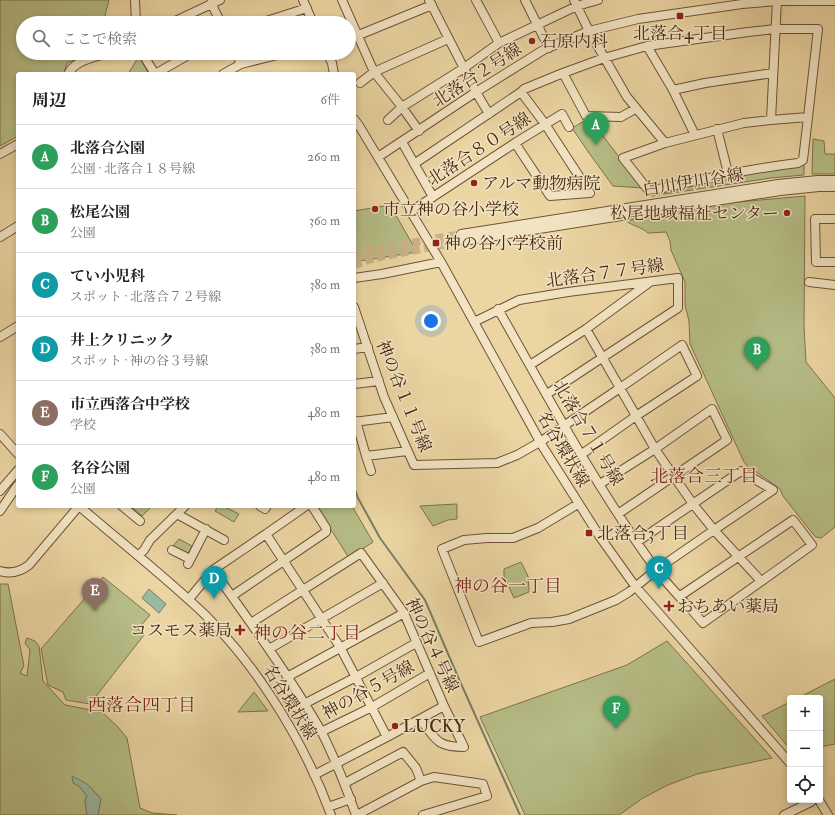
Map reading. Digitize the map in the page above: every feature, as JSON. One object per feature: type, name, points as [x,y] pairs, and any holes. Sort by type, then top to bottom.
[{"type":"street","points":[[135,0],[136,16]]},
{"type":"street","points":[[186,16],[220,0]]},
{"type":"street","points":[[303,0],[311,16]]},
{"type":"street","points":[[342,0],[349,16]]},
{"type":"street","points":[[476,0],[498,43]]},
{"type":"street","points":[[525,0],[549,48]]},
{"type":"street","points":[[388,120],[402,108],[464,68],[498,43],[575,3],[598,0]]},
{"type":"street","points":[[771,120],[777,0]]},
{"type":"street","name":"北落合２号線","points":[[378,158],[476,92],[549,48],[589,31],[638,19],[742,4],[777,0],[835,1]]},
{"type":"street","points":[[358,35],[430,2],[448,39],[489,114]]},
{"type":"street","points":[[211,3],[218,16]]},
{"type":"street","points":[[575,3],[589,31],[627,97],[665,143]]},
{"type":"street","points":[[282,16],[307,8]]},
{"type":"street","points":[[414,164],[524,89],[604,58],[647,46],[715,36],[776,29],[818,29],[808,117],[803,160],[798,163],[728,173],[649,191],[623,158],[665,143],[744,123],[808,117]]},
{"type":"street","points":[[356,31],[374,72],[419,131]]},
{"type":"street","points":[[360,83],[374,72],[448,39]]},
{"type":"street","points":[[647,46],[673,90],[695,135]]},
{"type":"street","points":[[69,72],[79,63],[87,60]]},
{"type":"street","points":[[146,60],[154,72]]},
{"type":"street","points":[[159,72],[180,60]]},
{"type":"street","points":[[239,60],[241,64]]},
{"type":"street","points":[[227,72],[241,64],[257,60]]},
{"type":"street","points":[[330,60],[334,72]]},
{"type":"street","points":[[563,73],[586,116],[621,117],[636,109]]},
{"type":"street","points":[[673,90],[705,83],[773,73]]},
{"type":"street","points":[[514,143],[550,196],[590,193],[545,124],[521,92]]},
{"type":"street","name":"北落合８０号線","points":[[410,212],[514,143],[562,114],[569,127]]},
{"type":"street","name":"名谷環状線","points":[[356,122],[441,262],[540,442],[578,504],[635,586],[787,760]]},
{"type":"street","points":[[717,129],[728,173]]},
{"type":"street","points":[[402,142],[433,196]]},
{"type":"street","points":[[0,154],[16,145]]},
{"type":"street","name":"白川伊川谷線","points":[[835,180],[778,184],[463,237],[780,191],[818,187],[835,187]]},
{"type":"street","points":[[835,219],[815,219],[816,262],[835,262]]},
{"type":"street","points":[[0,237],[16,227]]},
{"type":"street","points":[[356,278],[441,262]]},
{"type":"street","name":"北落合７７号線","points":[[474,322],[519,300],[568,292],[678,278],[678,308],[547,394]]},
{"type":"street","points":[[530,365],[586,329],[650,282]]},
{"type":"street","points":[[809,282],[835,285]]},
{"type":"street","name":"北落合７１号線","points":[[498,309],[564,426],[618,514],[656,570],[703,623],[761,581]]},
{"type":"street","name":"神の谷１１号線","points":[[356,315],[379,381],[414,465],[497,463],[517,455],[540,442]]},
{"type":"street","points":[[0,337],[16,327]]},
{"type":"street","points":[[586,329],[655,449],[673,476],[714,530],[738,556],[761,581],[812,545],[793,520],[738,556],[680,596]]},
{"type":"street","points":[[540,442],[682,345],[697,376],[582,454]]},
{"type":"street","points":[[356,349],[368,347]]},
{"type":"street","points":[[356,384],[379,381]]},
{"type":"street","points":[[600,484],[655,449],[712,409],[727,440],[618,514]]},
{"type":"street","points":[[356,422],[393,417]]},
{"type":"street","points":[[356,425],[371,470]]},
{"type":"street","points":[[0,434],[16,452]]},
{"type":"street","points":[[366,456],[407,451]]},
{"type":"street","points":[[578,504],[538,528],[514,538],[464,540],[442,549],[479,642],[531,623],[552,622],[569,619],[616,600],[629,592],[656,570],[773,490],[742,471],[637,542]]},
{"type":"street","points":[[0,491],[16,472]]},
{"type":"street","points":[[0,506],[16,487]]},
{"type":"street","points":[[0,511],[16,488]]},
{"type":"street","points":[[0,571],[19,571],[29,565],[77,508]]},
{"type":"street","name":"名谷環状線","points":[[81,508],[189,599],[232,645],[273,699],[302,750],[330,811]]},
{"type":"street","points":[[124,508],[140,521]]},
{"type":"street","points":[[138,556],[150,540],[182,508]]},
{"type":"street","points":[[189,599],[214,570],[303,508]]},
{"type":"street","points":[[232,596],[326,532],[326,528],[313,508]]},
{"type":"street","points":[[177,514],[224,540]]},
{"type":"street","points":[[172,550],[189,562],[206,529]]},
{"type":"street","points":[[266,534],[340,647],[387,736]]},
{"type":"street","name":"神の谷４号線","points":[[250,623],[361,553],[404,613],[444,706],[314,775]]},
{"type":"street","points":[[214,570],[269,649],[321,732],[337,764],[357,815],[421,781],[434,777],[483,784],[487,796],[423,815]]},
{"type":"street","points":[[269,649],[382,583]]},
{"type":"street","points":[[287,677],[404,613]]},
{"type":"street","points":[[304,704],[356,677],[416,642]]},
{"type":"street","name":"神の谷５号線","points":[[321,732],[372,706],[430,673]]},
{"type":"street","points":[[420,719],[439,742],[449,747],[464,747],[444,706]]},
{"type":"street","points":[[345,783],[403,752],[416,768],[421,781]]},
{"type":"street","points":[[330,811],[351,799]]},
{"type":"street","points":[[784,815],[809,803]]},
{"type":"street","points":[[821,803],[828,815]]},
{"type":"green space","points":[[0,0],[109,0],[105,16],[16,16],[16,60],[74,60],[67,63],[65,72],[16,72],[16,137],[0,146]]},
{"type":"green space","points":[[137,60],[141,60],[148,72],[129,72]]},
{"type":"green space","points":[[603,118],[603,136],[643,188],[613,186],[572,128],[588,119]]},
{"type":"green space","points":[[813,139],[824,141],[825,154],[835,154],[835,174],[812,174]]},
{"type":"green space","points":[[804,165],[804,175],[771,178],[652,196],[742,173]]},
{"type":"green space","points":[[805,196],[804,327],[806,362],[835,398],[835,527],[821,538],[816,537],[812,533],[783,496],[780,489],[755,471],[753,473],[744,462],[690,344],[689,321],[685,305],[685,282],[671,250],[670,241],[666,232],[648,233],[626,221],[727,203]]},
{"type":"green space","points":[[390,205],[417,252],[356,262],[356,211]]},
{"type":"green space","points":[[457,504],[457,519],[448,520],[433,526],[420,506]]},
{"type":"green space","points":[[133,508],[150,508],[142,516]]},
{"type":"green space","points":[[217,508],[227,508],[239,514],[234,522],[215,511]]},
{"type":"green space","points":[[317,508],[353,508],[373,542],[349,558]]},
{"type":"green space","points":[[179,539],[192,546],[187,556],[172,547]]},
{"type":"green space","points":[[521,562],[528,576],[529,592],[514,598],[504,576],[504,569]]},
{"type":"green space","points":[[103,577],[150,615],[138,629],[144,635],[90,704],[66,700],[63,692],[48,685],[41,649]]},
{"type":"green space","points":[[0,584],[8,584],[24,666],[20,673],[27,676],[30,650],[25,643],[27,638],[35,641],[39,646],[43,681],[65,705],[102,712],[127,738],[140,808],[152,813],[177,815],[98,815],[101,799],[87,784],[73,783],[79,786],[87,796],[85,800],[87,815],[0,815]]},
{"type":"green space","points":[[667,641],[772,758],[697,774],[668,785],[643,798],[619,815],[525,815],[480,717],[627,665]]},
{"type":"green space","points":[[835,679],[835,744],[823,746],[823,695],[804,695]]},
{"type":"green space","points":[[254,692],[268,711],[238,712]]},
{"type":"green space","points":[[787,704],[787,745],[762,716]]},
{"type":"shaded area","points":[[149,589],[166,604],[159,613],[142,598]]},
{"type":"shaded area","points":[[72,776],[87,784],[101,799],[98,815],[87,815],[85,800],[87,796],[79,786],[73,783]]},
{"type":"waterway","points":[[356,492],[380,538],[425,600],[520,815]]},
{"type":"tunnel","points":[[356,255],[371,250],[461,234]]},
{"type":"tunnel","points":[[356,264],[374,258],[464,241]]},
{"type":"place","name":"北落合4丁目","points":[[680,16]]},
{"type":"place","name":"石原内科","points":[[532,41]]},
{"type":"place","name":"北落合公園","points":[[596,145]]},
{"type":"place","name":"アルマ動物病院","points":[[474,183]]},
{"type":"place","name":"市立神の谷小学校","points":[[375,209]]},
{"type":"place","name":"松尾地域福祉センター","points":[[787,213]]},
{"type":"place","name":"神の谷小学校前","points":[[436,243]]},
{"type":"place","name":"松尾公園","points":[[757,370]]},
{"type":"place","name":"北落合3丁目","points":[[589,533]]},
{"type":"place","name":"てい小児科","points":[[659,589]]},
{"type":"place","name":"井上クリニック","points":[[214,599]]},
{"type":"place","name":"おちあい薬局","points":[[669,606]]},
{"type":"place","name":"市立西落合中学校","points":[[95,611]]},
{"type":"place","name":"コスモス薬局","points":[[240,630]]},
{"type":"place","name":"LUCKY","points":[[395,726]]},
{"type":"place","name":"名谷公園","points":[[616,729]]},
{"type":"district","name":"北落合三丁目","points":[[704,476]]},
{"type":"district","name":"神の谷一丁目","points":[[508,586]]},
{"type":"district","name":"神の谷二丁目","points":[[307,633]]},
{"type":"district","name":"西落合四丁目","points":[[142,705]]}]
